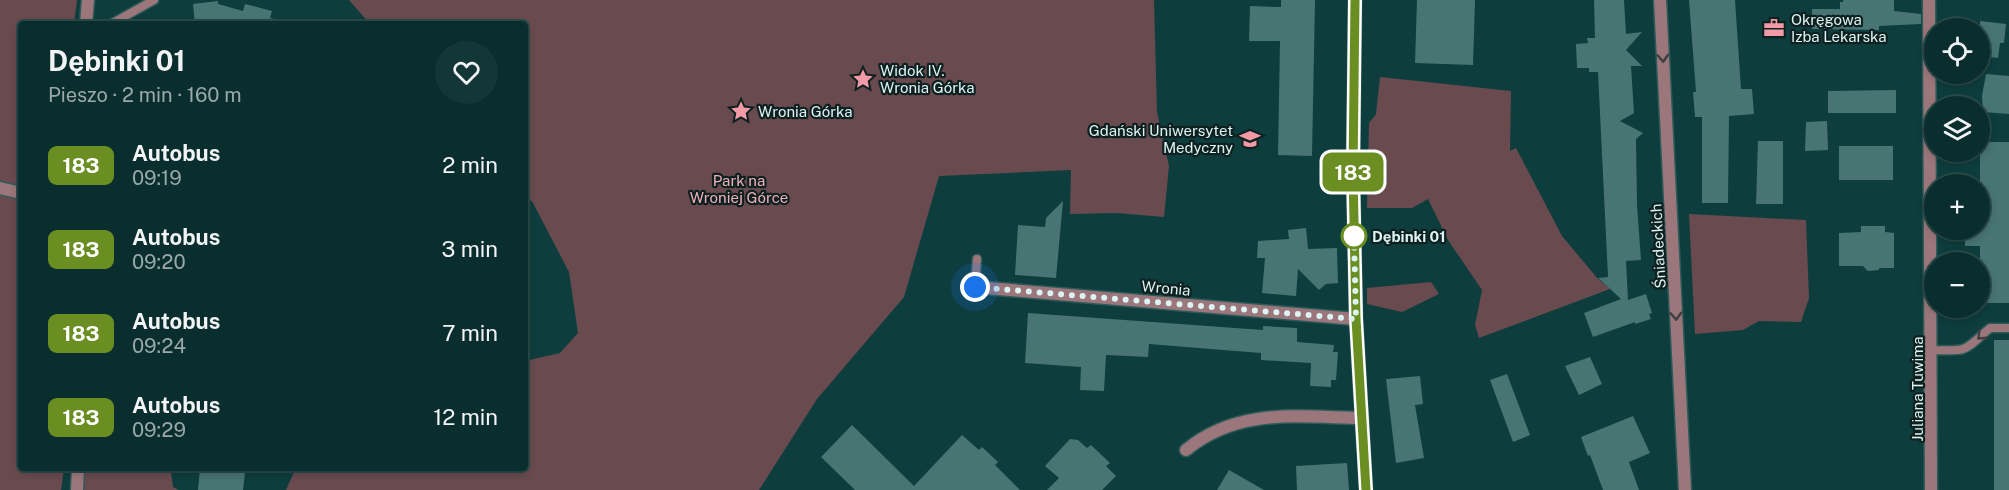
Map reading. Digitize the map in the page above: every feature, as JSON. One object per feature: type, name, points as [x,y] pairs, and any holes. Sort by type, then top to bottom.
[{"type":"street","points":[[86,21],[88,0]]},
{"type":"street","points":[[1355,0],[1353,172],[1356,319],[1366,490]]},
{"type":"street","name":"Śniadeckich","points":[[1660,0],[1685,490]]},
{"type":"street","name":"Juliana Tuwima","points":[[1929,0],[1931,490]]},
{"type":"street","points":[[0,188],[18,192]]},
{"type":"street","name":"Wronia","points":[[975,287],[1356,319]]},
{"type":"street","points":[[1186,450],[1200,438],[1245,420],[1270,416],[1362,418]]},
{"type":"street","points":[[77,490],[78,471]]},
{"type":"lane","points":[[116,21],[154,0]]},
{"type":"lane","points":[[975,287],[977,258]]},
{"type":"lane","points":[[1932,350],[1961,351],[1971,346],[1990,328],[2009,328]]},
{"type":"green space","points":[[0,0],[77,0],[74,21],[18,21],[18,189],[0,184]]},
{"type":"green space","name":"Park na Wroniej Górce","points":[[349,0],[1154,0],[1157,112],[1169,166],[1164,217],[1116,213],[1070,214],[1071,170],[939,176],[904,297],[817,399],[759,490],[286,490],[295,471],[528,471],[528,360],[560,353],[578,333],[569,272],[528,197],[528,21],[367,21]]},
{"type":"green space","points":[[1380,77],[1511,91],[1510,151],[1516,148],[1562,236],[1598,279],[1610,289],[1479,338],[1475,325],[1482,290],[1448,240],[1428,199],[1412,208],[1367,208],[1369,123],[1376,114]]},
{"type":"green space","points":[[0,194],[18,199],[18,471],[64,471],[61,490],[0,490]]},
{"type":"green space","points":[[1689,214],[1806,220],[1809,298],[1801,322],[1759,321],[1743,330],[1695,334]]},
{"type":"green space","points":[[1431,282],[1439,294],[1402,312],[1367,304],[1367,288]]},
{"type":"green space","points":[[83,471],[171,472],[173,487],[179,490],[84,490]]},
{"type":"building","points":[[1281,0],[1315,0],[1312,156],[1278,155],[1280,41],[1249,41],[1250,6],[1281,7]]},
{"type":"building","points":[[1417,0],[1475,0],[1473,65],[1415,63]]},
{"type":"building","points":[[1594,0],[1624,0],[1626,34],[1642,32],[1626,50],[1642,66],[1631,66],[1634,113],[1620,121],[1643,133],[1636,139],[1641,260],[1626,261],[1628,300],[1646,294],[1652,313],[1649,314],[1651,319],[1635,324],[1635,322],[1593,337],[1584,313],[1621,299],[1598,278],[1608,277],[1598,72],[1589,72],[1589,68],[1577,68],[1576,44],[1588,43],[1587,38],[1595,38]]},
{"type":"building","points":[[1689,0],[1735,0],[1741,89],[1752,89],[1754,114],[1729,116],[1728,203],[1702,203],[1702,117],[1695,117],[1693,92],[1696,92]]},
{"type":"building","points":[[1843,0],[1894,0],[1894,11],[1921,14],[1921,24],[1879,26],[1879,30],[1812,29],[1812,9],[1840,9],[1840,2]]},
{"type":"building","points":[[218,1],[218,4],[243,11],[245,4],[272,11],[270,18],[274,19],[274,21],[195,21],[193,4]]},
{"type":"building","points":[[1990,22],[2006,24],[2004,43],[2000,43],[1998,58],[1990,57]]},
{"type":"building","points":[[1990,74],[2009,76],[2009,114],[1990,113],[1990,96],[1982,96],[1984,84],[1990,84]]},
{"type":"building","points":[[1896,90],[1896,113],[1828,113],[1828,91]]},
{"type":"building","points":[[1827,121],[1828,150],[1805,151],[1806,122]]},
{"type":"building","points":[[1758,141],[1783,141],[1783,204],[1756,204]]},
{"type":"building","points":[[1990,142],[2009,142],[2009,303],[1990,303],[1990,252],[1980,252],[1980,246],[1965,246],[1965,240],[1990,240],[1990,174],[1980,174],[1980,162],[1990,162]]},
{"type":"building","points":[[1839,146],[1893,146],[1893,180],[1839,180]]},
{"type":"building","points":[[1063,201],[1056,278],[1015,275],[1018,225],[1045,227],[1046,218]]},
{"type":"building","points":[[1861,226],[1885,226],[1885,232],[1894,233],[1894,268],[1868,271],[1863,266],[1839,266],[1839,233],[1861,232]]},
{"type":"building","points":[[1306,228],[1308,249],[1337,248],[1338,283],[1326,284],[1319,290],[1298,269],[1296,296],[1262,293],[1265,258],[1257,258],[1258,241],[1289,239],[1288,230]]},
{"type":"building","points":[[1028,313],[1263,330],[1263,326],[1297,328],[1297,342],[1334,345],[1333,352],[1338,352],[1336,380],[1331,380],[1331,387],[1310,386],[1311,363],[1261,360],[1261,353],[1149,344],[1148,357],[1106,355],[1104,391],[1080,390],[1081,367],[1025,363]]},
{"type":"building","points":[[1994,340],[2009,340],[2009,490],[1994,490]]},
{"type":"building","points":[[1590,357],[1602,384],[1579,395],[1565,366]]},
{"type":"building","points":[[1507,374],[1530,435],[1513,442],[1490,380]]},
{"type":"building","points":[[1420,376],[1423,404],[1415,405],[1424,458],[1396,463],[1386,379]]},
{"type":"building","points":[[1633,416],[1650,453],[1629,462],[1639,490],[1603,490],[1581,437]]},
{"type":"building","points":[[852,425],[914,486],[962,435],[979,450],[982,447],[998,462],[995,465],[1020,490],[855,490],[821,457]]},
{"type":"building","points":[[1070,439],[1078,440],[1087,448],[1091,445],[1110,463],[1106,466],[1116,476],[1102,490],[1047,490],[1059,478],[1045,466]]},
{"type":"building","points":[[1347,463],[1349,490],[1297,490],[1296,466]]},
{"type":"building","points":[[1229,470],[1264,490],[1217,490]]},
{"type":"building","points":[[200,471],[245,472],[243,490],[198,490]]},
{"type":"bus line","name":"183","points":[[1355,0],[1353,172],[1356,319],[1366,490]]},
{"type":"place","name":"Okręgowa Izba Lekarska","points":[[1774,28]]},
{"type":"place","name":"Widok IV. Wronia Górka","points":[[863,79]]},
{"type":"place","name":"Wronia Górka","points":[[741,111]]},
{"type":"place","name":"Gdański Uniwersytet Medyczny","points":[[1250,139]]},
{"type":"place","name":"Dębinki 01","points":[[1354,236]]},
{"type":"route","points":[[975,287],[1356,319],[1354,236]]}]
